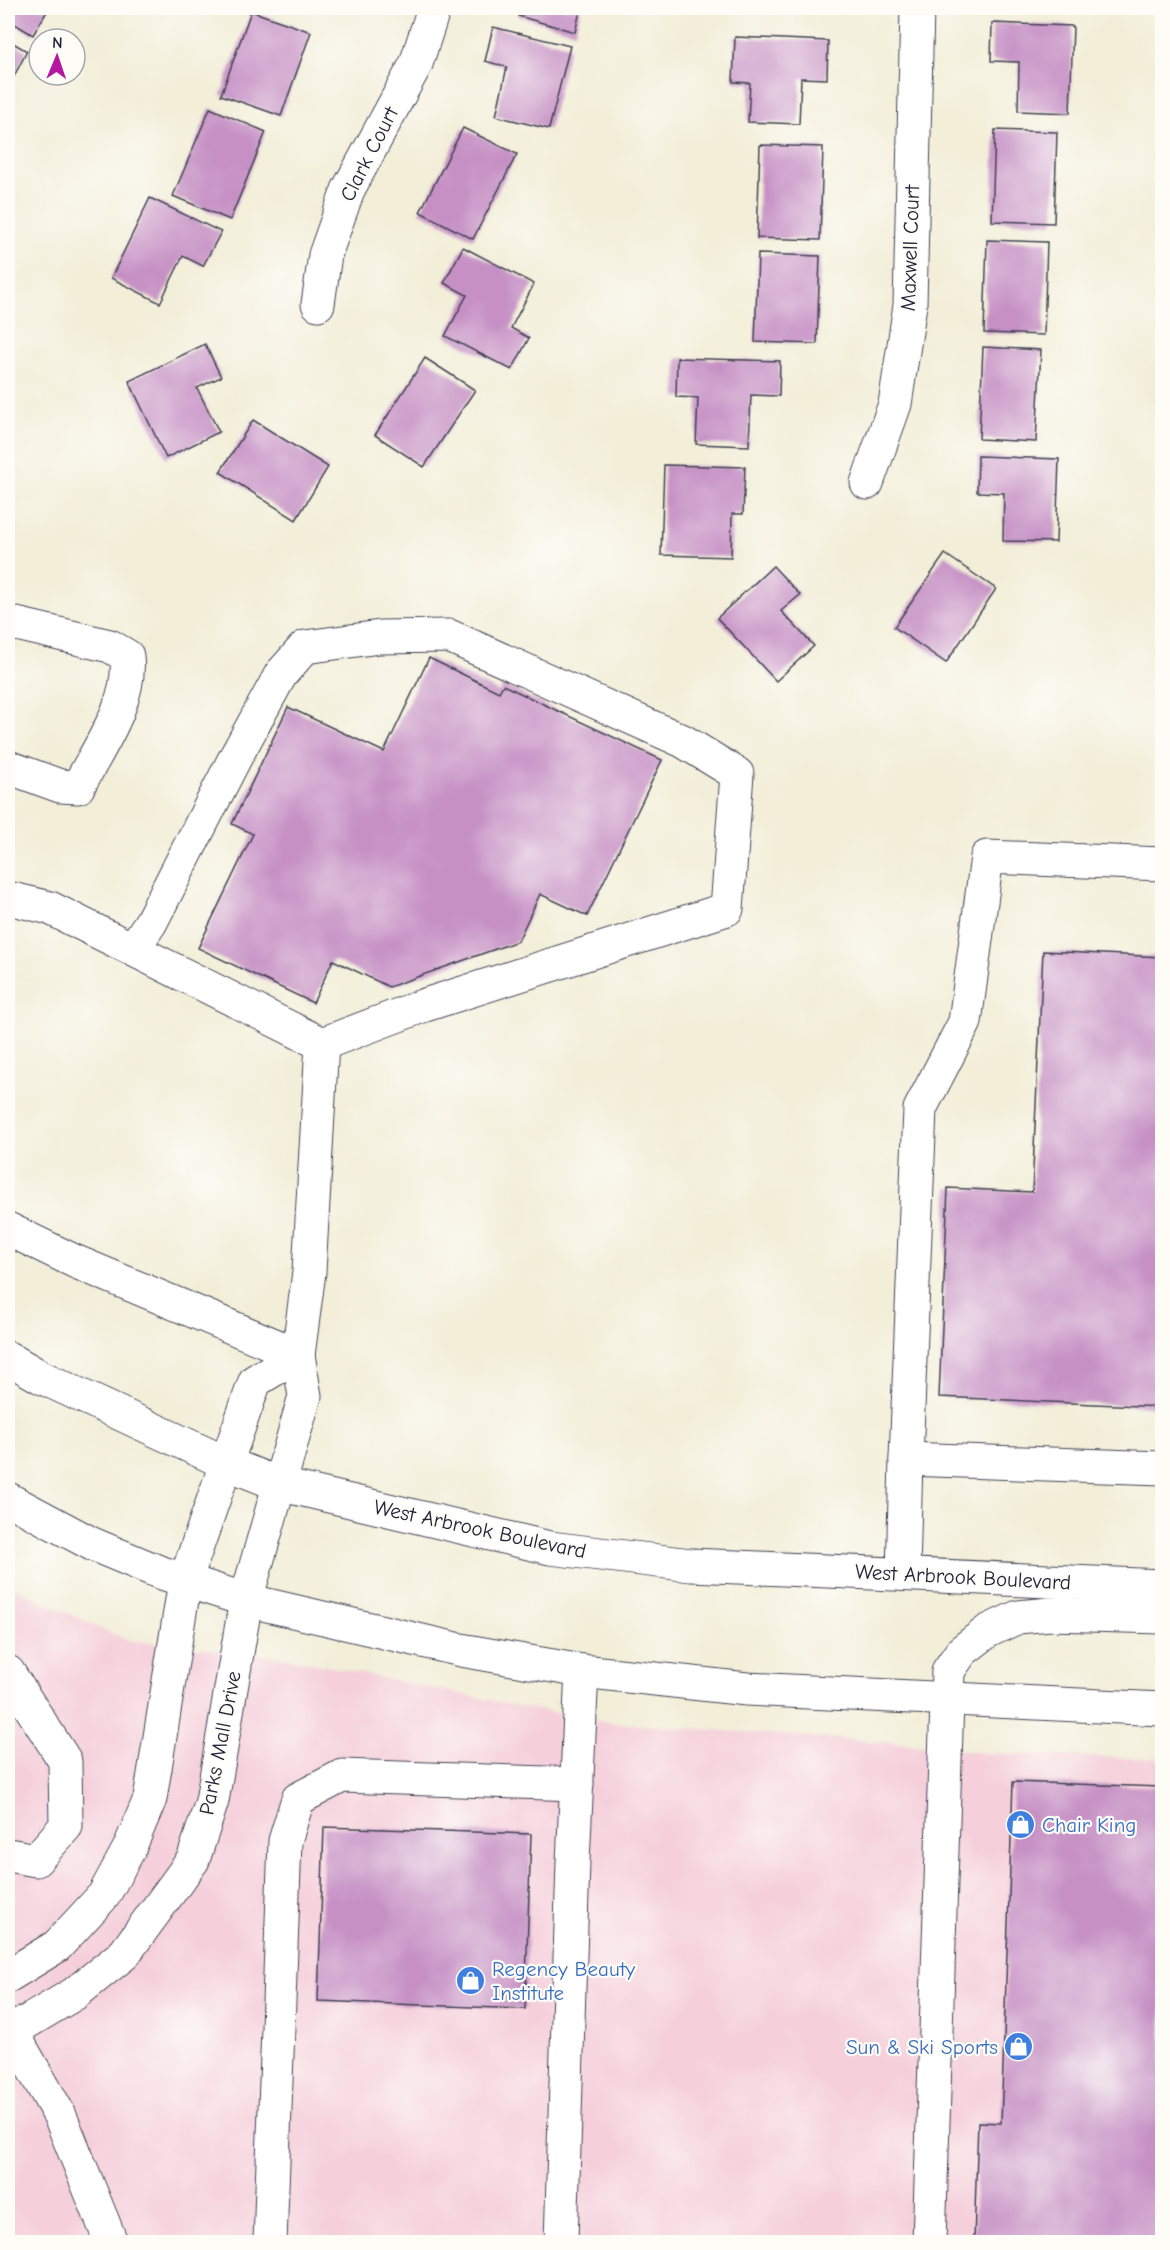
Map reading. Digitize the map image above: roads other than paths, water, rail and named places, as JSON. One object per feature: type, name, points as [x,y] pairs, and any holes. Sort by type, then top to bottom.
[{"type":"street","name":"Clark Court","points":[[318,304],[325,255],[348,190],[416,64],[434,8]]},
{"type":"street","name":"Maxwell Court","points":[[867,483],[894,404],[910,305],[917,8]]},
{"type":"street","points":[[8,622],[110,646],[127,656],[129,673],[120,706],[78,787],[60,786],[8,767]]},
{"type":"street","points":[[8,898],[50,908],[321,1044],[425,1005],[727,909],[737,774],[683,741],[449,636],[380,637],[305,647],[281,674],[235,758],[152,922],[133,949]]},
{"type":"street","points":[[903,1574],[920,1109],[965,1022],[987,857],[1162,864]]},
{"type":"street","name":"Parks Mall Drive","points":[[10,2028],[74,1994],[124,1954],[193,1860],[212,1801],[246,1600],[305,1396],[298,1354],[309,1272],[321,1044]]},
{"type":"street","points":[[8,1229],[74,1261],[298,1354]]},
{"type":"street","points":[[8,1976],[57,1946],[104,1895],[129,1849],[150,1799],[185,1581],[255,1382],[298,1354]]},
{"type":"street","name":"West Arbrook Boulevard","points":[[8,1358],[41,1377],[226,1463],[278,1484],[550,1548],[691,1565],[1162,1586]]},
{"type":"street","points":[[906,1459],[1162,1468]]},
{"type":"street","points":[[8,1499],[92,1544],[185,1581],[246,1600],[461,1650],[582,1671],[747,1689],[1162,1709]]},
{"type":"street","points":[[929,2242],[948,1671],[962,1651],[988,1631],[1018,1617],[1050,1614],[1162,1617]]},
{"type":"street","points":[[561,2242],[582,1671]]},
{"type":"street","points":[[8,1672],[65,1761],[66,1826],[36,1860],[8,1855]]},
{"type":"street","points":[[270,2242],[285,1841],[298,1800],[342,1776],[577,1784]]},
{"type":"street","points":[[10,2028],[60,2116],[111,2242]]},
{"type":"place","name":"Chair King","points":[[1021,1825]]},
{"type":"place","name":"Regency Beauty Institute","points":[[471,1981]]},
{"type":"place","name":"Sun & Ski Sports","points":[[1019,2047]]}]
